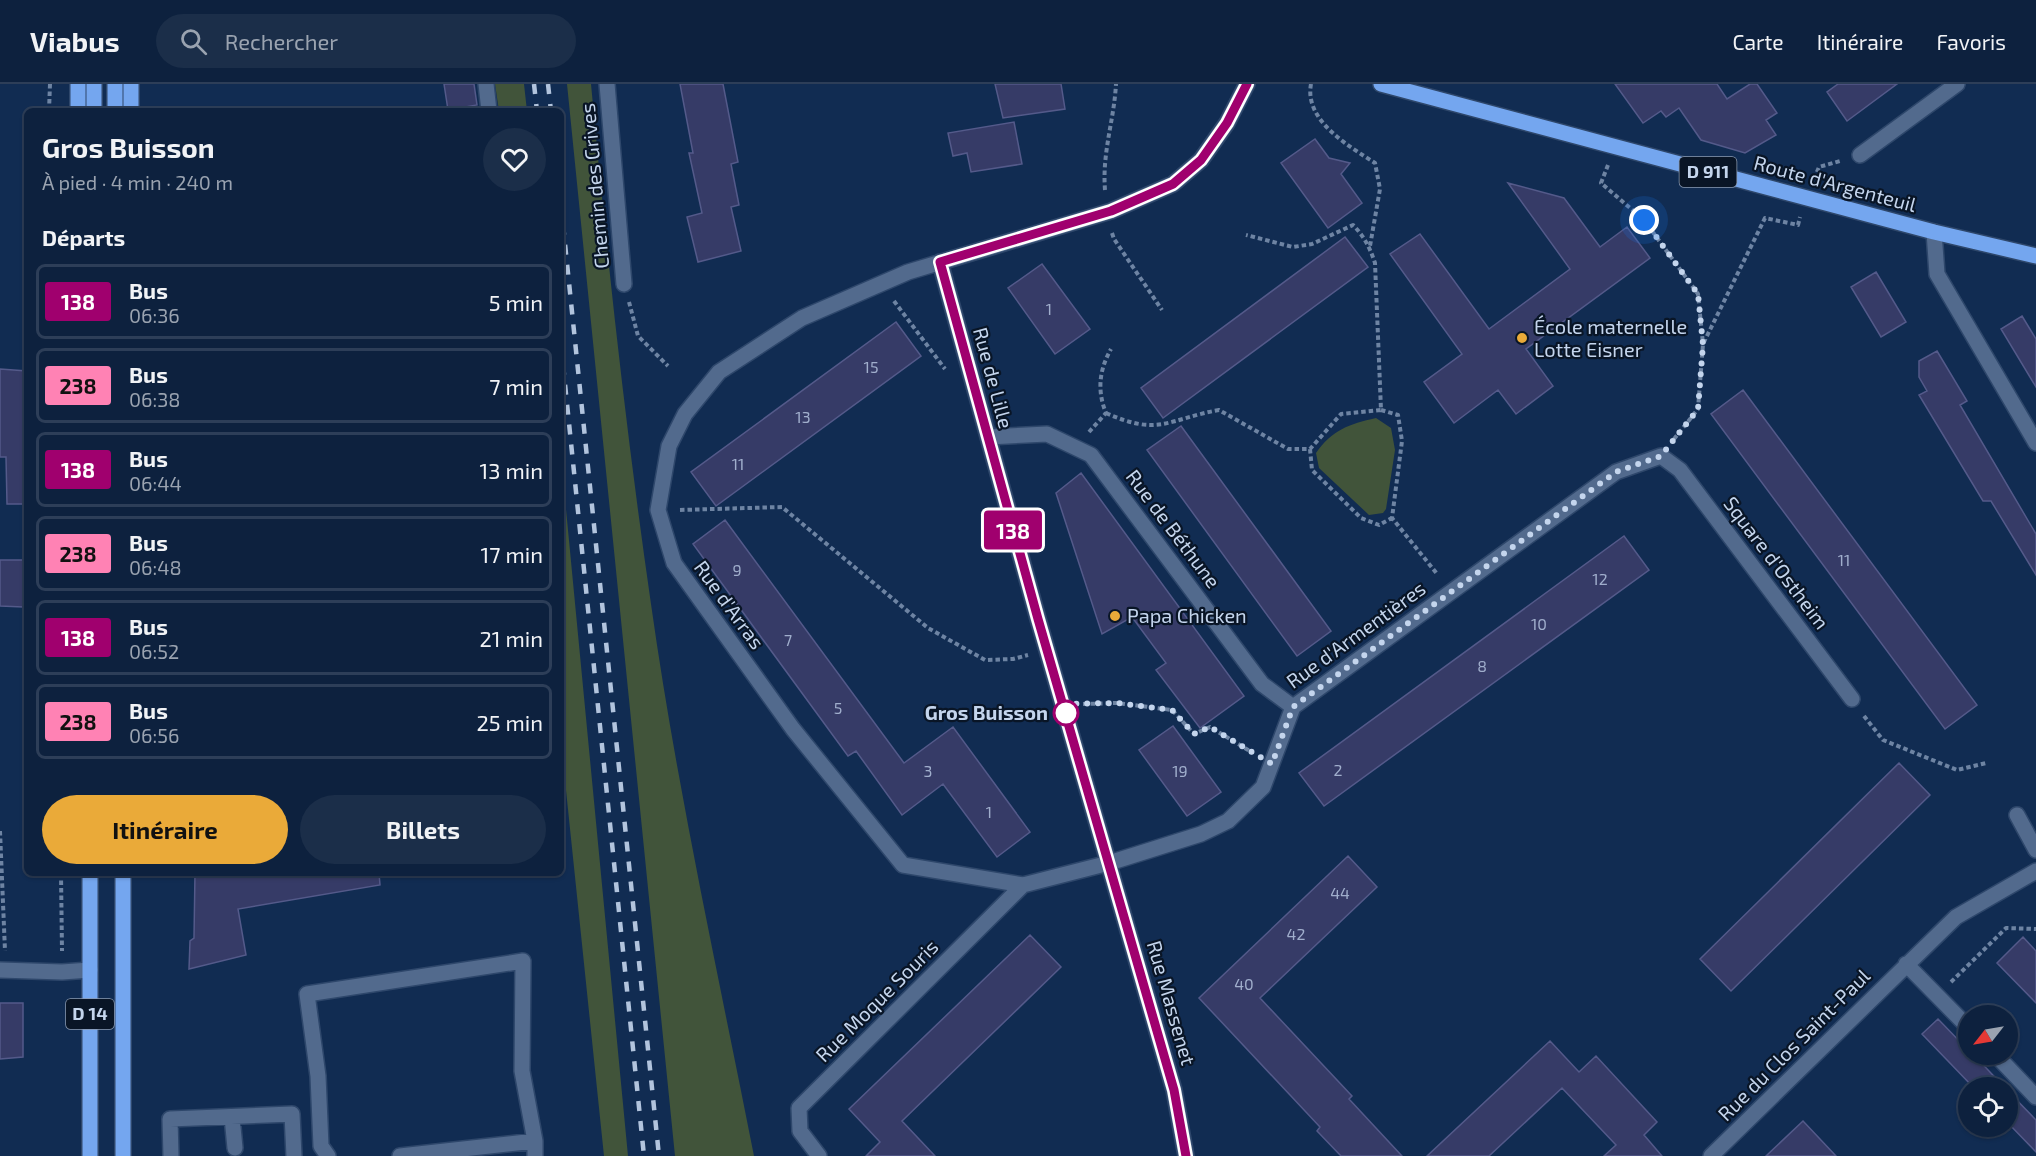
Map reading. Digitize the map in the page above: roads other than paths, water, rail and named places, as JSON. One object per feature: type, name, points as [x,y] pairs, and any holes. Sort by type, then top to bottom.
[{"type":"main road","points":[[78,84],[78,108]]},
{"type":"main road","points":[[94,84],[94,108]]},
{"type":"main road","points":[[115,84],[115,108]]},
{"type":"main road","points":[[130,108],[131,84]]},
{"type":"main road","name":"Route d'Argenteuil","points":[[1381,84],[1804,198],[2036,256]]},
{"type":"main road","name":"D 14","points":[[90,876],[90,1156]]},
{"type":"main road","points":[[123,876],[123,1156]]},
{"type":"street","points":[[486,84],[489,108]]},
{"type":"street","name":"Chemin des Grives","points":[[606,84],[624,284]]},
{"type":"street","points":[[940,262],[1107,212],[1173,184],[1201,160],[1227,123],[1247,84]]},
{"type":"street","points":[[1860,155],[1957,84]]},
{"type":"street","points":[[1934,232],[1937,274],[2036,443]]},
{"type":"street","name":"Rue d'Arras","points":[[940,262],[802,318],[719,372],[685,414],[669,446],[658,510],[674,563],[793,729],[903,865],[1023,885],[1109,862]]},
{"type":"street","name":"Rue de Lille","points":[[940,262],[1047,650],[1109,862]]},
{"type":"street","name":"Rue de Béthune","points":[[988,436],[1047,434],[1091,455],[1262,684],[1293,707]]},
{"type":"street","name":"Rue d'Armentières","points":[[1109,862],[1200,834],[1228,821],[1263,787],[1293,707],[1616,472],[1661,456]]},
{"type":"street","name":"Square d'Ostheim","points":[[1661,456],[1680,470],[1852,699]]},
{"type":"street","points":[[2017,815],[2036,850]]},
{"type":"street","name":"Rue Massenet","points":[[1109,862],[1174,1090],[1186,1156]]},
{"type":"street","name":"Rue du Clos Saint-Paul","points":[[1711,1156],[1956,917],[2036,871]]},
{"type":"street","name":"Rue Moque Souris","points":[[819,1156],[800,1131],[799,1108],[1023,885]]},
{"type":"street","points":[[328,1156],[321,1146],[318,1076],[307,994],[523,961],[522,1071],[535,1148],[400,1156]]},
{"type":"street","points":[[1906,964],[1958,1017]]},
{"type":"street","points":[[3,969],[62,972],[90,970]]},
{"type":"street","points":[[2005,1065],[2036,1097]]},
{"type":"street","points":[[171,1156],[170,1119],[292,1114],[294,1156]]},
{"type":"street","points":[[232,1117],[235,1148]]},
{"type":"railway","points":[[534,84],[537,108]]},
{"type":"railway","points":[[548,84],[551,108]]},
{"type":"railway","points":[[564,234],[659,1156]]},
{"type":"railway","points":[[564,374],[644,1156]]},
{"type":"place","name":"École maternelle Lotte Eisner","points":[[1522,338]]},
{"type":"place","name":"Papa Chicken","points":[[1115,616]]},
{"type":"place","name":"Gros Buisson","points":[[1066,713]]}]
